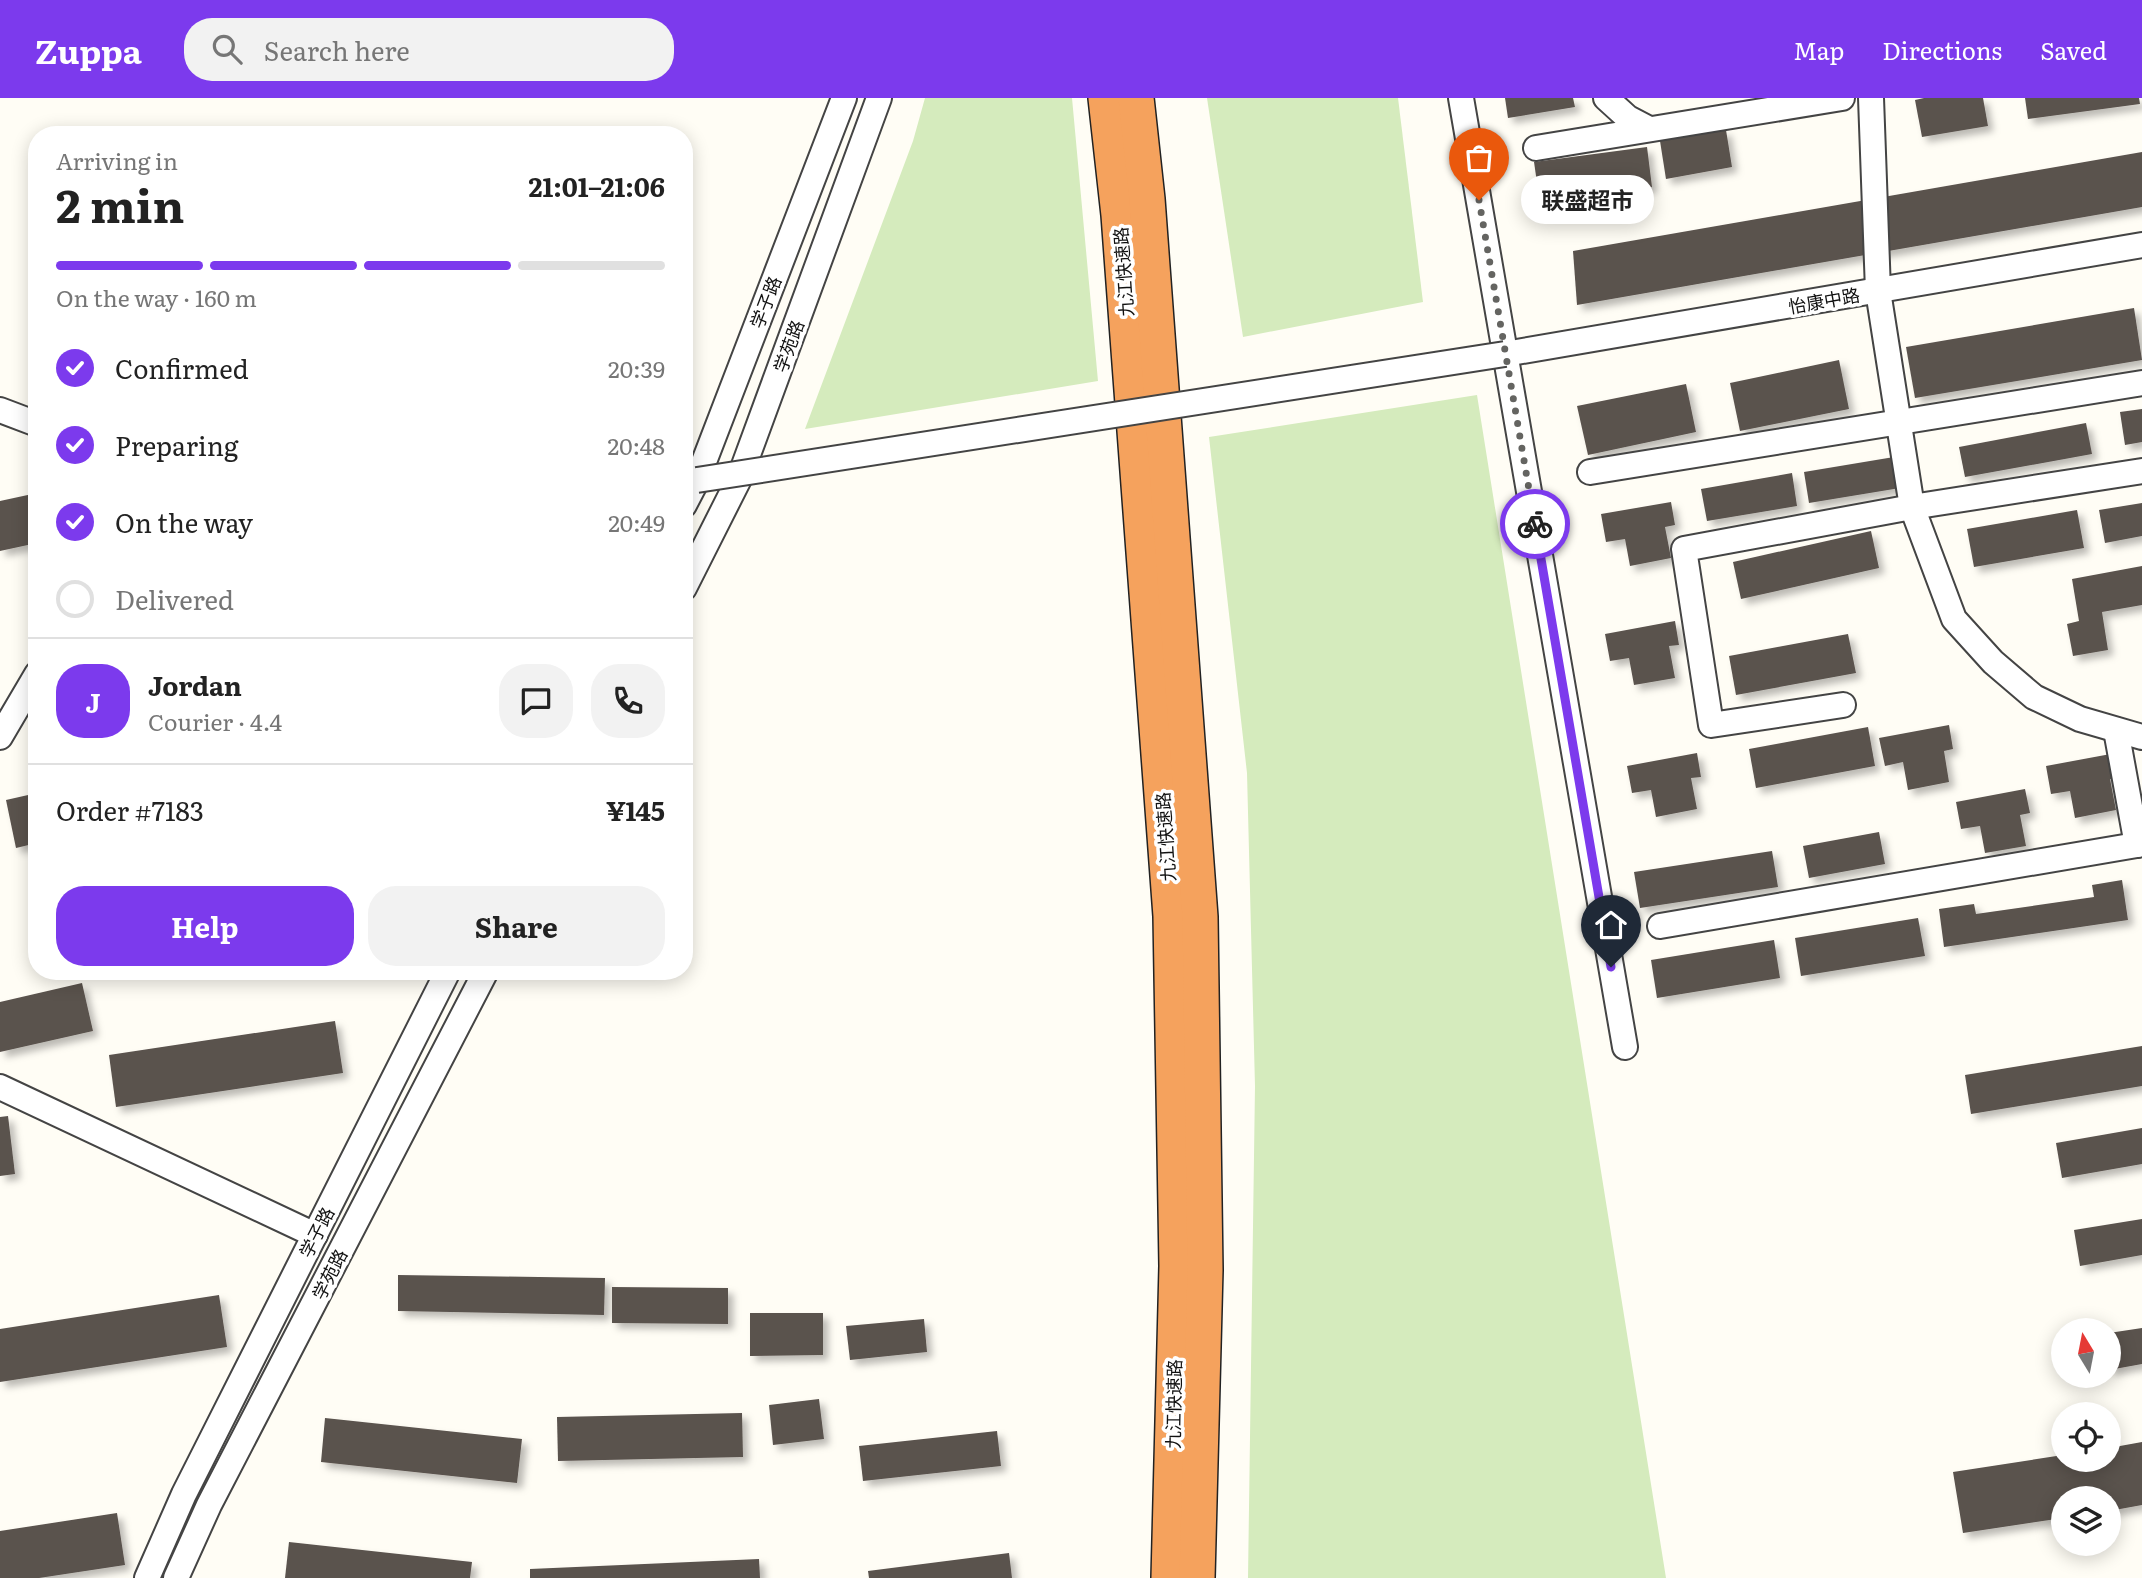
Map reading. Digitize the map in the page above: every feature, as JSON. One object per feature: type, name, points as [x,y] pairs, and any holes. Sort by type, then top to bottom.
[{"type":"highway","name":"九江快速路","points":[[1106,98],[1119,215],[1171,916],[1177,1266],[1169,1578]]},
{"type":"highway","name":"九江快速路","points":[[1136,98],[1147,199],[1200,917],[1205,1270],[1198,1578]]},
{"type":"street","name":"学子路","points":[[693,476],[844,98]]},
{"type":"street","name":"学苑路","points":[[693,570],[740,479],[879,98]]},
{"type":"street","points":[[1461,98],[1625,1047]]},
{"type":"street","points":[[1606,98],[1628,118],[1650,129]]},
{"type":"street","points":[[1536,148],[1842,98]]},
{"type":"street","points":[[1871,98],[1878,290],[1912,507],[1954,619],[1993,662],[2034,697],[2080,719],[2142,737]]},
{"type":"street","name":"怡康中路","points":[[693,481],[1506,354],[2142,245]]},
{"type":"street","points":[[1590,472],[2142,383]]},
{"type":"street","points":[[0,410],[28,421]]},
{"type":"street","points":[[1843,705],[1711,725],[1684,549],[1912,507],[2142,471]]},
{"type":"street","points":[[0,737],[28,689]]},
{"type":"street","points":[[1660,926],[2139,845],[2116,730]]},
{"type":"street","name":"学子路","points":[[147,1578],[184,1494],[444,980]]},
{"type":"street","name":"学苑路","points":[[176,1578],[209,1505],[481,980]]},
{"type":"street","points":[[0,1087],[315,1235]]},
{"type":"green space","points":[[925,98],[1072,98],[1098,381],[805,429],[913,141]]},
{"type":"green space","points":[[1207,98],[1398,98],[1423,302],[1243,337]]},
{"type":"green space","points":[[1477,395],[1666,1578],[1248,1578],[1255,1086],[1247,773],[1209,437]]},
{"type":"building","points":[[1505,98],[1573,98],[1575,107],[1508,118]]},
{"type":"building","points":[[1983,98],[1988,126],[1922,137],[1915,100]]},
{"type":"building","points":[[2025,98],[2139,98],[2140,104],[2028,119]]},
{"type":"building","points":[[1726,130],[1732,167],[1666,179],[1660,141]]},
{"type":"building","points":[[1647,147],[1652,187],[1540,203],[1534,162]]},
{"type":"building","points":[[2142,152],[2142,207],[1577,305],[1573,251]]},
{"type":"building","points":[[2134,308],[2142,360],[1915,398],[1906,347]]},
{"type":"building","points":[[1839,360],[1849,409],[1740,431],[1730,383]]},
{"type":"building","points":[[1686,384],[1696,432],[1588,455],[1577,406]]},
{"type":"building","points":[[2142,409],[2142,442],[2125,445],[2120,412]]},
{"type":"building","points":[[2086,423],[2092,454],[1965,477],[1959,447]]},
{"type":"building","points":[[1894,457],[1900,488],[1809,503],[1804,472]]},
{"type":"building","points":[[1792,473],[1797,506],[1707,521],[1701,489]]},
{"type":"building","points":[[28,495],[28,545],[0,551],[0,501]]},
{"type":"building","points":[[1671,502],[1675,525],[1665,527],[1671,558],[1630,566],[1625,539],[1606,542],[1601,514]]},
{"type":"building","points":[[2142,503],[2142,536],[2105,543],[2099,510]]},
{"type":"building","points":[[2077,510],[2084,548],[1974,567],[1967,529]]},
{"type":"building","points":[[1871,531],[1879,568],[1741,599],[1733,562]]},
{"type":"building","points":[[2142,566],[2142,605],[2102,612],[2108,650],[2073,656],[2067,624],[2079,621],[2072,579]]},
{"type":"building","points":[[1675,621],[1679,645],[1669,646],[1675,678],[1634,685],[1629,658],[1610,661],[1605,634]]},
{"type":"building","points":[[1848,634],[1856,673],[1736,695],[1729,656]]},
{"type":"building","points":[[1949,725],[1953,749],[1944,751],[1949,782],[1908,790],[1903,762],[1885,766],[1879,738]]},
{"type":"building","points":[[1868,727],[1875,766],[1756,788],[1749,749]]},
{"type":"building","points":[[1697,753],[1701,777],[1691,778],[1697,809],[1656,817],[1651,790],[1632,793],[1627,766]]},
{"type":"building","points":[[2116,753],[2120,778],[2110,779],[2116,810],[2075,818],[2070,791],[2051,794],[2046,766]]},
{"type":"building","points":[[2025,789],[2030,813],[2020,815],[2026,846],[1985,853],[1980,826],[1961,829],[1956,802]]},
{"type":"building","points":[[28,795],[28,845],[16,848],[6,800]]},
{"type":"building","points":[[1879,832],[1885,864],[1809,878],[1803,846]]},
{"type":"building","points":[[1772,851],[1778,887],[1640,908],[1634,872]]},
{"type":"building","points":[[2122,880],[2128,920],[1944,947],[1939,909],[1974,904],[1976,914],[2094,897],[2092,885]]},
{"type":"building","points":[[1918,918],[1925,956],[1801,976],[1795,938]]},
{"type":"building","points":[[1774,940],[1780,978],[1657,998],[1651,960]]},
{"type":"building","points":[[82,983],[93,1031],[0,1052],[0,1002]]},
{"type":"building","points":[[335,1021],[343,1073],[116,1107],[109,1055]]},
{"type":"building","points":[[2142,1046],[2142,1086],[1971,1114],[1965,1075]]},
{"type":"building","points":[[8,1116],[15,1174],[0,1176],[0,1117]]},
{"type":"building","points":[[2142,1128],[2142,1164],[2062,1178],[2056,1143]]},
{"type":"building","points":[[2142,1219],[2142,1255],[2080,1266],[2074,1230]]},
{"type":"building","points":[[398,1275],[605,1278],[604,1315],[398,1311]]},
{"type":"building","points":[[612,1287],[728,1288],[728,1324],[612,1323]]},
{"type":"building","points":[[219,1295],[227,1347],[0,1382],[0,1329]]},
{"type":"building","points":[[750,1313],[823,1313],[823,1355],[750,1356]]},
{"type":"building","points":[[924,1319],[927,1352],[850,1360],[846,1326]]},
{"type":"building","points":[[2142,1328],[2142,1364],[2121,1368],[2121,1331]]},
{"type":"building","points":[[819,1399],[824,1439],[773,1445],[769,1405]]},
{"type":"building","points":[[742,1413],[743,1457],[558,1461],[557,1417]]},
{"type":"building","points":[[325,1418],[522,1439],[517,1483],[321,1462]]},
{"type":"building","points":[[997,1431],[1001,1466],[863,1481],[859,1446]]},
{"type":"building","points":[[2142,1442],[2142,1505],[2121,1509],[2121,1486],[2051,1486],[2051,1520],[1963,1533],[1953,1472],[2051,1457],[2051,1472],[2121,1472],[2121,1446]]},
{"type":"building","points":[[117,1513],[125,1565],[39,1578],[0,1578],[0,1531]]},
{"type":"building","points":[[289,1542],[472,1562],[470,1578],[285,1578]]},
{"type":"building","points":[[1009,1553],[1012,1578],[869,1578],[868,1571]]},
{"type":"building","points":[[759,1559],[760,1578],[530,1578],[530,1569]]},
{"type":"way so far","points":[[1479,200],[1535,524]]},
{"type":"place","name":"联盛超市","points":[[1479,200]]},
{"type":"route","points":[[1535,524],[1611,967]]}]
